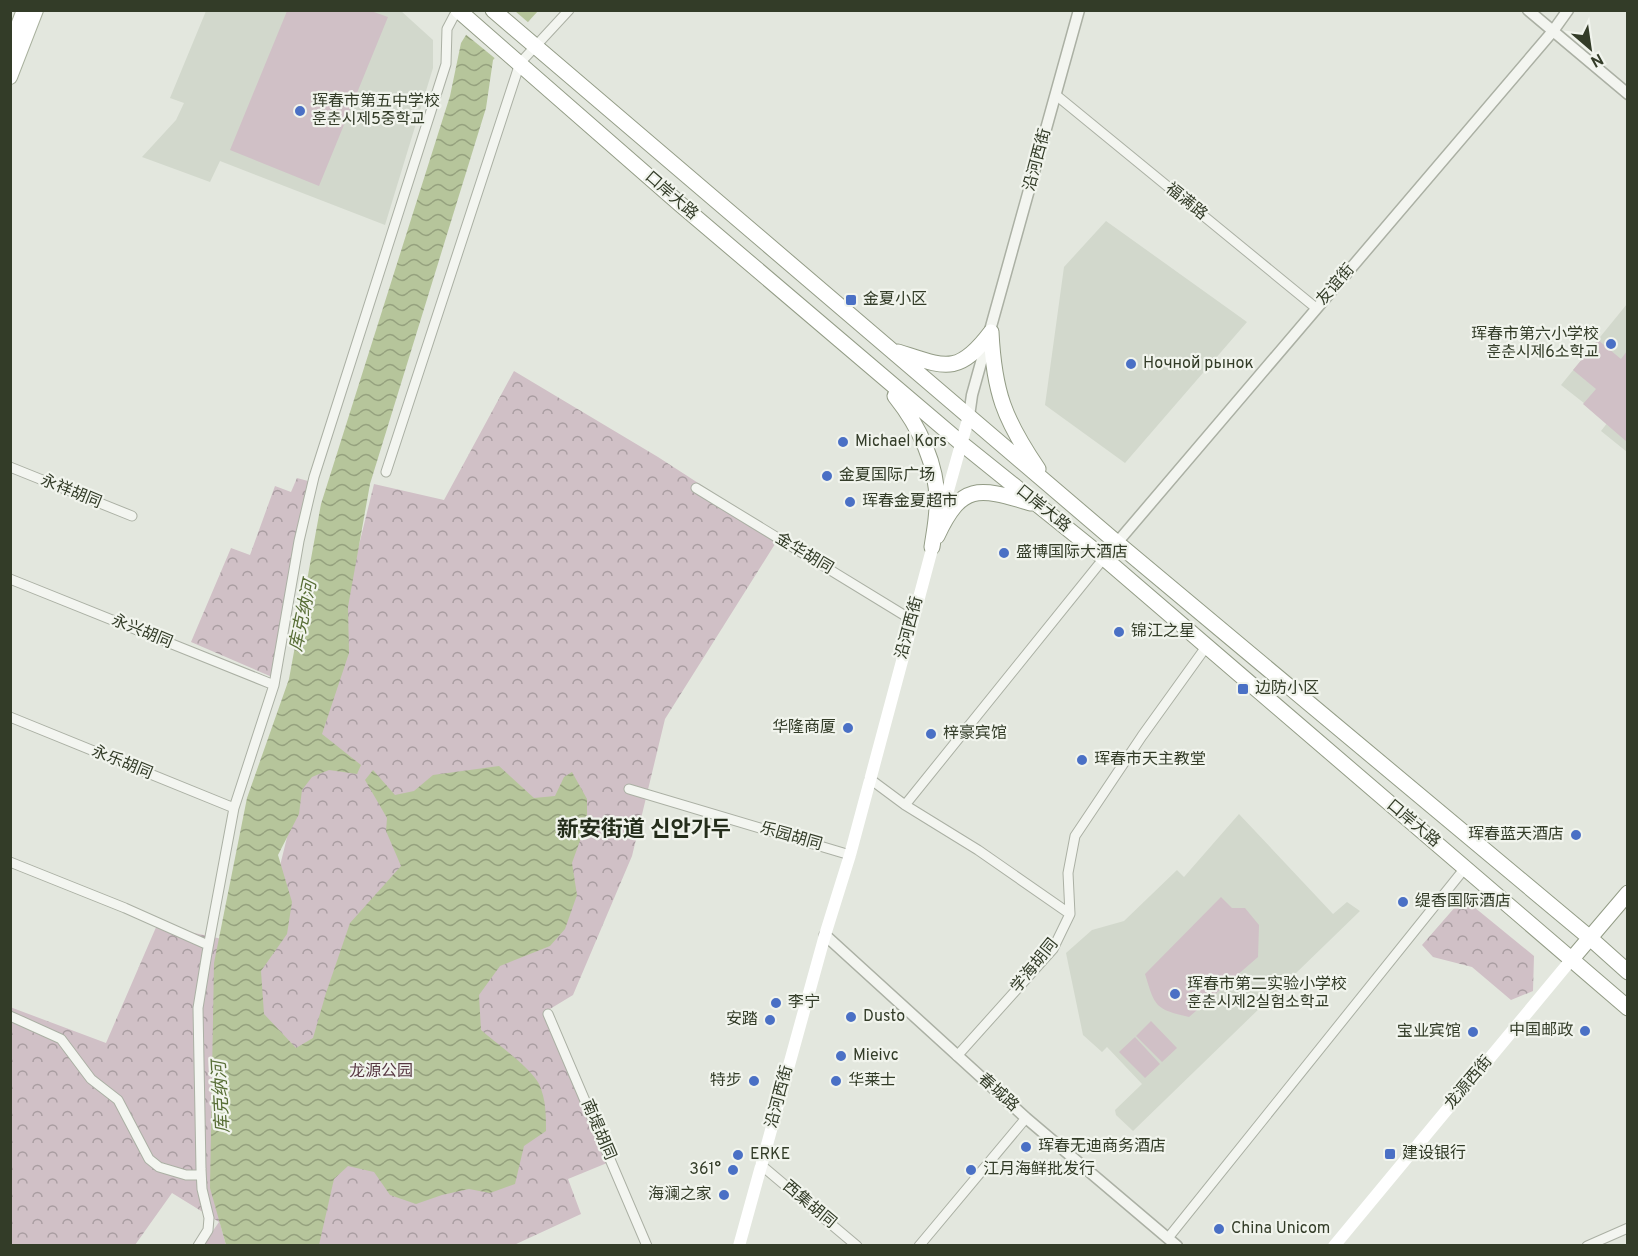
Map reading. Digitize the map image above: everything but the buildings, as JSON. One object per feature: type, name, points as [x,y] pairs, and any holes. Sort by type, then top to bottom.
[{"type":"highway","name":"口岸大路","points":[[493,10],[1116,542],[1628,972]]},
{"type":"highway","name":"口岸大路","points":[[460,13],[876,371],[1104,558],[1628,1008]]},
{"type":"highway","points":[[890,350],[938,365],[947,365],[968,358],[977,351],[991,332]]},
{"type":"highway","points":[[991,332],[992,362],[996,384],[1009,424],[1050,486]]},
{"type":"highway","points":[[876,371],[916,425],[933,473],[937,505],[932,547]]},
{"type":"highway","points":[[932,547],[948,513],[965,498],[982,492],[992,492],[1040,505]]},
{"type":"highway","name":"龙源西街","points":[[1570,960],[1628,893]]},
{"type":"main road","points":[[10,46],[24,10]]},
{"type":"main road","points":[[10,77],[36,10]]},
{"type":"main road","name":"沿河西街","points":[[739,1245],[825,935],[850,855],[969,416]]},
{"type":"main road","name":"龙源西街","points":[[1334,1245],[1570,960]]},
{"type":"street","points":[[386,472],[514,59],[530,42],[569,10]]},
{"type":"street","name":"沿河西街","points":[[969,416],[972,395],[1079,10]]},
{"type":"street","points":[[1528,10],[1628,94]]},
{"type":"street","name":"友谊街","points":[[1104,558],[1553,31],[1568,10]]},
{"type":"street","points":[[198,1245],[208,1230],[210,1218],[202,1190],[201,1175],[198,1008],[234,808],[274,685],[299,541],[314,477],[446,64],[447,29],[460,13]]},
{"type":"street","name":"福满路","points":[[1056,95],[1316,308]]},
{"type":"street","name":"永祥胡同","points":[[10,467],[132,516]]},
{"type":"street","name":"金华胡同","points":[[696,488],[912,620]]},
{"type":"street","points":[[905,805],[1104,558]]},
{"type":"street","name":"永兴胡同","points":[[10,579],[274,685]]},
{"type":"street","name":"学海胡同","points":[[957,1056],[1053,949],[1070,914],[1068,873],[1075,836],[1142,736],[1206,647]]},
{"type":"street","name":"永乐胡同","points":[[10,717],[234,808]]},
{"type":"street","points":[[870,779],[905,805],[978,850],[1070,914]]},
{"type":"street","name":"乐园胡同","points":[[629,789],[850,855]]},
{"type":"street","points":[[10,862],[125,908],[208,945]]},
{"type":"street","points":[[1168,1238],[1465,868]]},
{"type":"street","name":"春城路","points":[[825,935],[1026,1118],[1178,1245]]},
{"type":"street","name":"南堤胡同","points":[[548,1014],[647,1245]]},
{"type":"street","points":[[10,1016],[61,1039],[92,1079],[118,1100],[149,1159],[159,1167],[186,1175],[201,1175]]},
{"type":"street","points":[[919,1245],[1026,1118]]},
{"type":"street","name":"西集胡同","points":[[761,1165],[857,1245]]},
{"type":"street","points":[[1587,1245],[1628,1228]]},
{"type":"shaded area","name":"珲春市第五中学校 훈춘시제5중학교","points":[[206,11],[401,11],[433,40],[433,68],[385,225],[220,161],[210,182],[142,157],[176,120],[184,103],[170,98]]},
{"type":"shaded area","name":"Ночной рынок","points":[[1106,221],[1247,322],[1125,463],[1045,405],[1064,267]]},
{"type":"shaded area","name":"珲春市第六小学校 훈춘시제6소학교","points":[[1627,304],[1627,452],[1601,431],[1608,422],[1561,385]]},
{"type":"shaded area","name":"珲春市第二实验小学校 훈춘시제2실험소학교","points":[[1239,814],[1333,914],[1347,902],[1360,911],[1133,1131],[1116,1115],[1115,1110],[1142,1084],[1107,1047],[1102,1052],[1083,1035],[1066,953],[1092,930],[1124,921],[1177,870],[1184,877]]},
{"type":"green space","points":[[287,11],[371,11],[388,17],[319,186],[230,150]]},
{"type":"green space","name":"珲春市第六小学校 훈춘시제6소학교","points":[[1598,340],[1621,359],[1627,351],[1627,442],[1583,404],[1596,389],[1573,370]]},
{"type":"green space","name":"龙源公园","points":[[514,371],[658,457],[780,536],[665,719],[632,856],[573,995],[545,1012],[607,1163],[568,1179],[581,1214],[514,1245],[261,1245],[220,1223],[226,1245],[203,1245],[219,1222],[172,1193],[135,1245],[11,1245],[10,1007],[106,1043],[157,925],[260,947],[374,484],[444,500]]},
{"type":"green space","points":[[297,478],[308,481],[290,569],[272,677],[191,642],[231,548],[250,555],[275,486],[291,492]]},
{"type":"green space","points":[[1221,897],[1232,908],[1245,908],[1259,925],[1258,957],[1189,1017],[1169,1012],[1154,1000],[1145,974]]},
{"type":"green space","points":[[1463,898],[1534,956],[1533,991],[1511,1000],[1472,967],[1433,957],[1422,945]]},
{"type":"green space","points":[[1151,1021],[1177,1048],[1162,1062],[1136,1036]]},
{"type":"green space","points":[[1135,1037],[1160,1064],[1145,1078],[1119,1052]]},
{"type":"water","name":"库克纳河","points":[[488,11],[538,11],[493,60],[486,108],[370,484],[348,607],[349,653],[322,734],[361,765],[357,774],[329,770],[312,777],[302,790],[299,814],[278,855],[292,902],[287,934],[261,971],[264,1014],[296,1048],[313,1038],[350,923],[401,866],[386,831],[387,818],[365,780],[373,770],[395,795],[414,791],[433,775],[499,766],[534,798],[555,796],[564,777],[572,772],[587,799],[587,821],[572,863],[577,895],[565,929],[550,946],[500,966],[479,995],[481,1030],[521,1063],[539,1084],[546,1113],[546,1131],[524,1146],[515,1184],[490,1193],[469,1189],[416,1204],[390,1195],[374,1172],[348,1166],[334,1179],[319,1245],[226,1245],[210,1188],[214,963],[247,798],[289,679],[321,504],[450,96],[461,43]]},
{"type":"pier","points":[[484,10],[515,11],[530,24],[497,60],[464,33]]},
{"type":"place","name":"珲春市第五中学校 훈춘시제5중학교","points":[[300,111]]},
{"type":"place","name":"金夏小区","points":[[851,300]]},
{"type":"place","name":"珲春市第六小学校 훈춘시제6소학교","points":[[1611,344]]},
{"type":"place","name":"Ночной рынок","points":[[1131,364]]},
{"type":"place","name":"Michael Kors","points":[[843,442]]},
{"type":"place","name":"金夏国际广场","points":[[827,476]]},
{"type":"place","name":"珲春金夏超市","points":[[850,502]]},
{"type":"place","name":"盛博国际大酒店","points":[[1004,553]]},
{"type":"place","name":"锦江之星","points":[[1119,632]]},
{"type":"place","name":"边防小区","points":[[1243,689]]},
{"type":"place","name":"华隆商厦","points":[[848,728]]},
{"type":"place","name":"梓豪宾馆","points":[[931,734]]},
{"type":"place","name":"珲春市天主教堂","points":[[1082,760]]},
{"type":"place","name":"珲春蓝天酒店","points":[[1576,835]]},
{"type":"place","name":"缇香国际酒店","points":[[1403,902]]},
{"type":"place","name":"珲春市第二实验小学校 훈춘시제2실험소학교","points":[[1175,994]]},
{"type":"place","name":"李宁","points":[[776,1003]]},
{"type":"place","name":"Dusto","points":[[851,1017]]},
{"type":"place","name":"安踏","points":[[770,1020]]},
{"type":"place","name":"中国邮政","points":[[1585,1031]]},
{"type":"place","name":"宝业宾馆","points":[[1473,1032]]},
{"type":"place","name":"Mieivc","points":[[841,1056]]},
{"type":"place","name":"特步","points":[[754,1081]]},
{"type":"place","name":"华莱士","points":[[836,1081]]},
{"type":"place","name":"珲春无迪商务酒店","points":[[1026,1147]]},
{"type":"place","name":"建设银行","points":[[1390,1154]]},
{"type":"place","name":"ERKE","points":[[738,1155]]},
{"type":"place","name":"361°","points":[[733,1170]]},
{"type":"place","name":"江月海鲜批发行","points":[[971,1170]]},
{"type":"place","name":"海澜之家","points":[[724,1195]]},
{"type":"place","name":"China Unicom","points":[[1219,1229]]},
{"type":"district","name":"新安街道 신안가두","points":[[644,830]]}]
